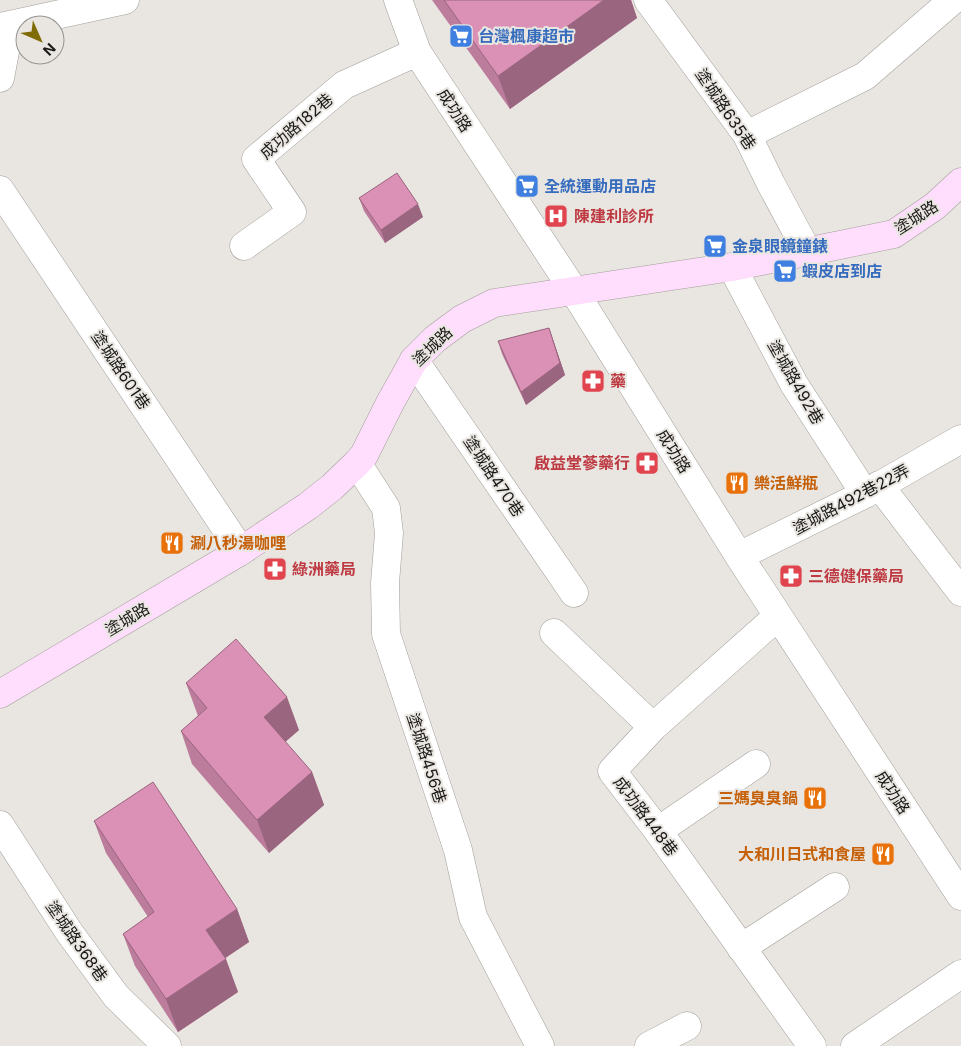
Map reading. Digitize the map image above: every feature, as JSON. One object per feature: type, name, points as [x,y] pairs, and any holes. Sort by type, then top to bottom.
[{"type":"street","points":[[0,78],[5,26],[125,0]]},
{"type":"street","name":"成功路","points":[[398,0],[416,52],[574,291],[739,556],[961,896]]},
{"type":"street","name":"塗城路635巷","points":[[648,0],[747,135],[807,251]]},
{"type":"street","points":[[747,135],[865,76],[953,0]]},
{"type":"street","name":"成功路182巷","points":[[244,246],[292,212],[256,159],[344,84],[416,52]]},
{"type":"street","name":"塗城路","points":[[0,694],[241,551],[308,506],[332,487],[364,455],[414,360],[436,339],[462,319],[494,303],[732,266],[894,234],[935,206],[961,182]]},
{"type":"street","name":"塗城路601巷","points":[[0,190],[241,551]]},
{"type":"street","name":"塗城路492巷","points":[[732,266],[794,384],[872,490],[961,592]]},
{"type":"street","name":"塗城路470巷","points":[[414,360],[574,593]]},
{"type":"street","name":"塗城路492巷22弄","points":[[739,556],[872,490],[961,439]]},
{"type":"street","name":"塗城路456巷","points":[[357,463],[386,508],[389,533],[385,584],[386,634],[458,850],[473,917],[540,1046]]},
{"type":"street","name":"成功路448巷","points":[[778,616],[653,727],[612,771],[658,831],[812,1046]]},
{"type":"street","points":[[554,633],[653,727]]},
{"type":"street","points":[[658,831],[756,764]]},
{"type":"street","name":"塗城路368巷","points":[[0,825],[69,932],[116,996],[167,1046]]},
{"type":"street","points":[[741,948],[835,887]]},
{"type":"street","points":[[855,1046],[961,974]]},
{"type":"street","points":[[649,1046],[688,1026]]},
{"type":"building","points":[[444,0],[604,0],[498,76]]},
{"type":"building","points":[[397,173],[418,204],[381,230],[359,198]]},
{"type":"building","points":[[549,328],[560,363],[521,392],[498,341]]},
{"type":"building","points":[[236,639],[287,697],[264,717],[312,772],[257,820],[181,731],[207,708],[186,683]]},
{"type":"building","points":[[153,782],[237,909],[206,930],[226,959],[166,999],[123,934],[154,912],[94,821]]},
{"type":"place","name":"台灣楓康超市","points":[[461,36]]},
{"type":"place","name":"全統運動用品店","points":[[527,186]]},
{"type":"place","name":"陳建利診所","points":[[556,216]]},
{"type":"place","name":"金泉眼鏡鐘錶","points":[[715,246]]},
{"type":"place","name":"蝦皮店到店","points":[[785,271]]},
{"type":"place","name":"藥","points":[[593,381]]},
{"type":"place","name":"啟益堂蔘藥行","points":[[647,463]]},
{"type":"place","name":"樂活鮮瓶","points":[[737,483]]},
{"type":"place","name":"涮八秒湯咖哩","points":[[172,543]]},
{"type":"place","name":"綠洲藥局","points":[[275,569]]},
{"type":"place","name":"三德健保藥局","points":[[791,576]]},
{"type":"place","name":"三媽臭臭鍋","points":[[815,798]]},
{"type":"place","name":"大和川日式和食屋","points":[[883,854]]}]
